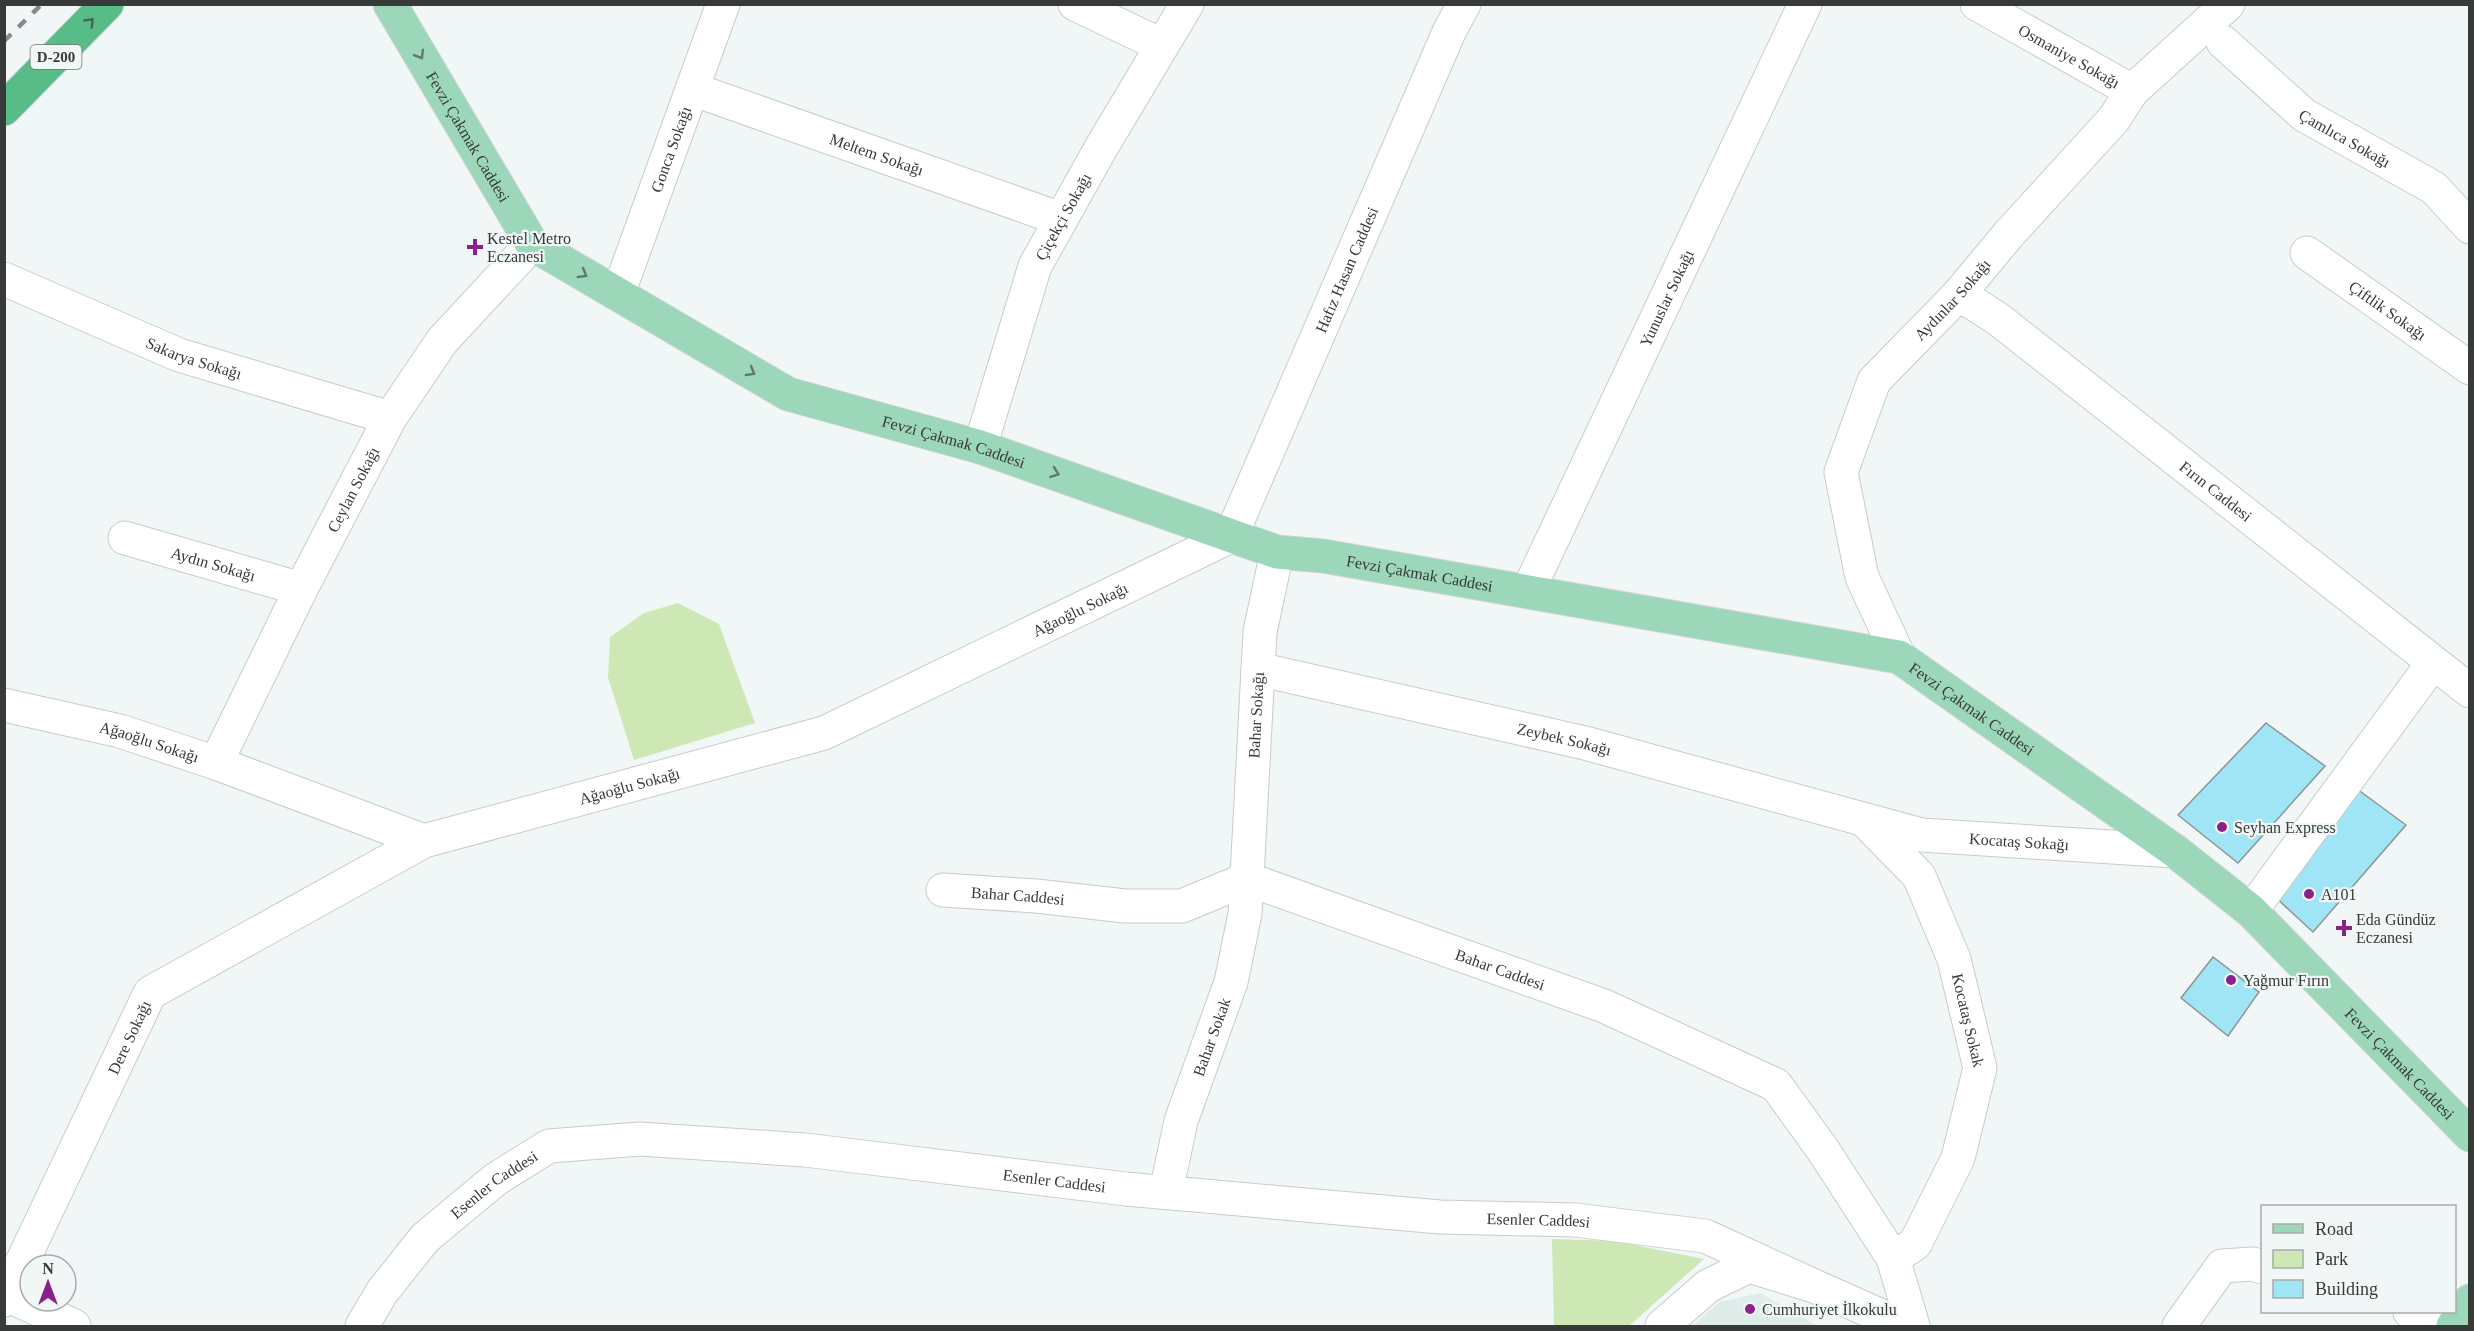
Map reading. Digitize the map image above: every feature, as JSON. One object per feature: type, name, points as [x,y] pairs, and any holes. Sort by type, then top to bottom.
[{"type":"highway","name":"D-200","points":[[4,109],[107,4]]},
{"type":"main road","name":"Fevzi Çakmak Caddesi","points":[[390,4],[532,244],[788,394],[980,447],[1277,552],[1323,556],[1899,657],[2175,851],[2251,911],[2469,1135]]},
{"type":"main road","points":[[2453,1326],[2469,1301]]},
{"type":"street","name":"Gonca Sokağı","points":[[618,294],[723,4]]},
{"type":"street","points":[[1075,4],[1161,45]]},
{"type":"street","name":"Çiçekçi Sokağı","points":[[980,447],[1035,266],[1161,45],[1187,4]]},
{"type":"street","name":"Hafız Hasan Caddesi","points":[[1231,536],[1449,32],[1464,4]]},
{"type":"street","name":"Yunuslar Sokağı","points":[[1528,591],[1805,4]]},
{"type":"street","name":"Osmaniye Sokağı","points":[[1977,4],[2132,91]]},
{"type":"street","name":"Aydınlar Sokağı","points":[[1899,657],[1862,577],[1841,472],[1874,381],[1959,294],[2008,235],[2114,119],[2132,91],[2228,4]]},
{"type":"street","name":"Çamlıca Sokağı","points":[[2223,42],[2304,115],[2434,188],[2469,227]]},
{"type":"street","name":"Meltem Sokağı","points":[[693,89],[1061,219]]},
{"type":"street","name":"Ceylan Sokağı","points":[[216,763],[301,589],[390,418],[442,341],[532,244]]},
{"type":"street","name":"Çiftlik Sokağı","points":[[2307,253],[2469,368]]},
{"type":"street","name":"Sakarya Sokağı","points":[[4,279],[179,355],[390,418]]},
{"type":"street","name":"Fırın Caddesi","points":[[1959,294],[1998,320],[2469,691]]},
{"type":"street","name":"Ağaoğlu Sokağı","points":[[4,705],[120,731],[216,763],[424,841],[824,733],[1231,536]]},
{"type":"street","name":"Aydın Sokağı","points":[[125,538],[301,589]]},
{"type":"street","name":"Bahar Sokağı","points":[[1247,879],[1260,632],[1277,552]]},
{"type":"street","points":[[2251,911],[2433,663]]},
{"type":"street","name":"Zeybek Sokağı","points":[[1258,669],[1585,742],[1865,821]]},
{"type":"street","name":"Kocataş Sokağı","points":[[1865,821],[1921,835],[2175,851]]},
{"type":"street","name":"Kocataş Sokak","points":[[1865,821],[1919,876],[1954,959],[1980,1068],[1958,1158],[1915,1244],[1893,1258]]},
{"type":"street","name":"Dere Sokağı","points":[[6,1298],[150,993],[424,841]]},
{"type":"street","name":"Bahar Caddesi","points":[[943,890],[1036,896],[1125,906],[1182,906],[1247,879],[1604,1006],[1776,1085],[1823,1150],[1893,1258],[1913,1326]]},
{"type":"street","name":"Bahar Sokak","points":[[1166,1192],[1181,1121],[1231,982],[1245,914],[1247,879]]},
{"type":"street","name":"Esenler Caddesi","points":[[362,1326],[382,1292],[425,1239],[496,1179],[549,1146],[640,1139],[805,1150],[1166,1192],[1440,1217],[1575,1220],[1705,1236],[1814,1286]]},
{"type":"street","points":[[2179,1326],[2222,1266],[2253,1264],[2261,1267]]},
{"type":"street","points":[[1662,1326],[1708,1286],[1749,1266],[1814,1286],[1904,1326]]},
{"type":"street","points":[[6,1298],[27,1326]]},
{"type":"street","points":[[6,1298],[74,1326]]},
{"type":"street","points":[[2413,1313],[2434,1326]]},
{"type":"shaded area","name":"Cumhuriyet İlkokulu","points":[[1760,1293],[1818,1326],[1692,1326],[1719,1302]]},
{"type":"green space","points":[[678,603],[719,624],[755,723],[634,760],[608,677],[610,637],[644,613]]},
{"type":"green space","points":[[1552,1239],[1614,1241],[1704,1259],[1629,1326],[1554,1326]]},
{"type":"building","points":[[2266,723],[2325,766],[2238,863],[2178,815]]},
{"type":"building","points":[[2357,789],[2406,825],[2313,932],[2273,895]]},
{"type":"building","points":[[2213,957],[2259,992],[2228,1036],[2181,998]]},
{"type":"railway","points":[[4,41],[42,4]]},
{"type":"place","name":"Kestel Metro Eczanesi","points":[[475,247]]},
{"type":"place","name":"Seyhan Express","points":[[2222,827]]},
{"type":"place","name":"A101","points":[[2309,894]]},
{"type":"place","name":"Eda Gündüz Eczanesi","points":[[2344,928]]},
{"type":"place","name":"Yağmur Fırın","points":[[2231,980]]},
{"type":"place","name":"Cumhuriyet İlkokulu","points":[[1750,1309]]}]
